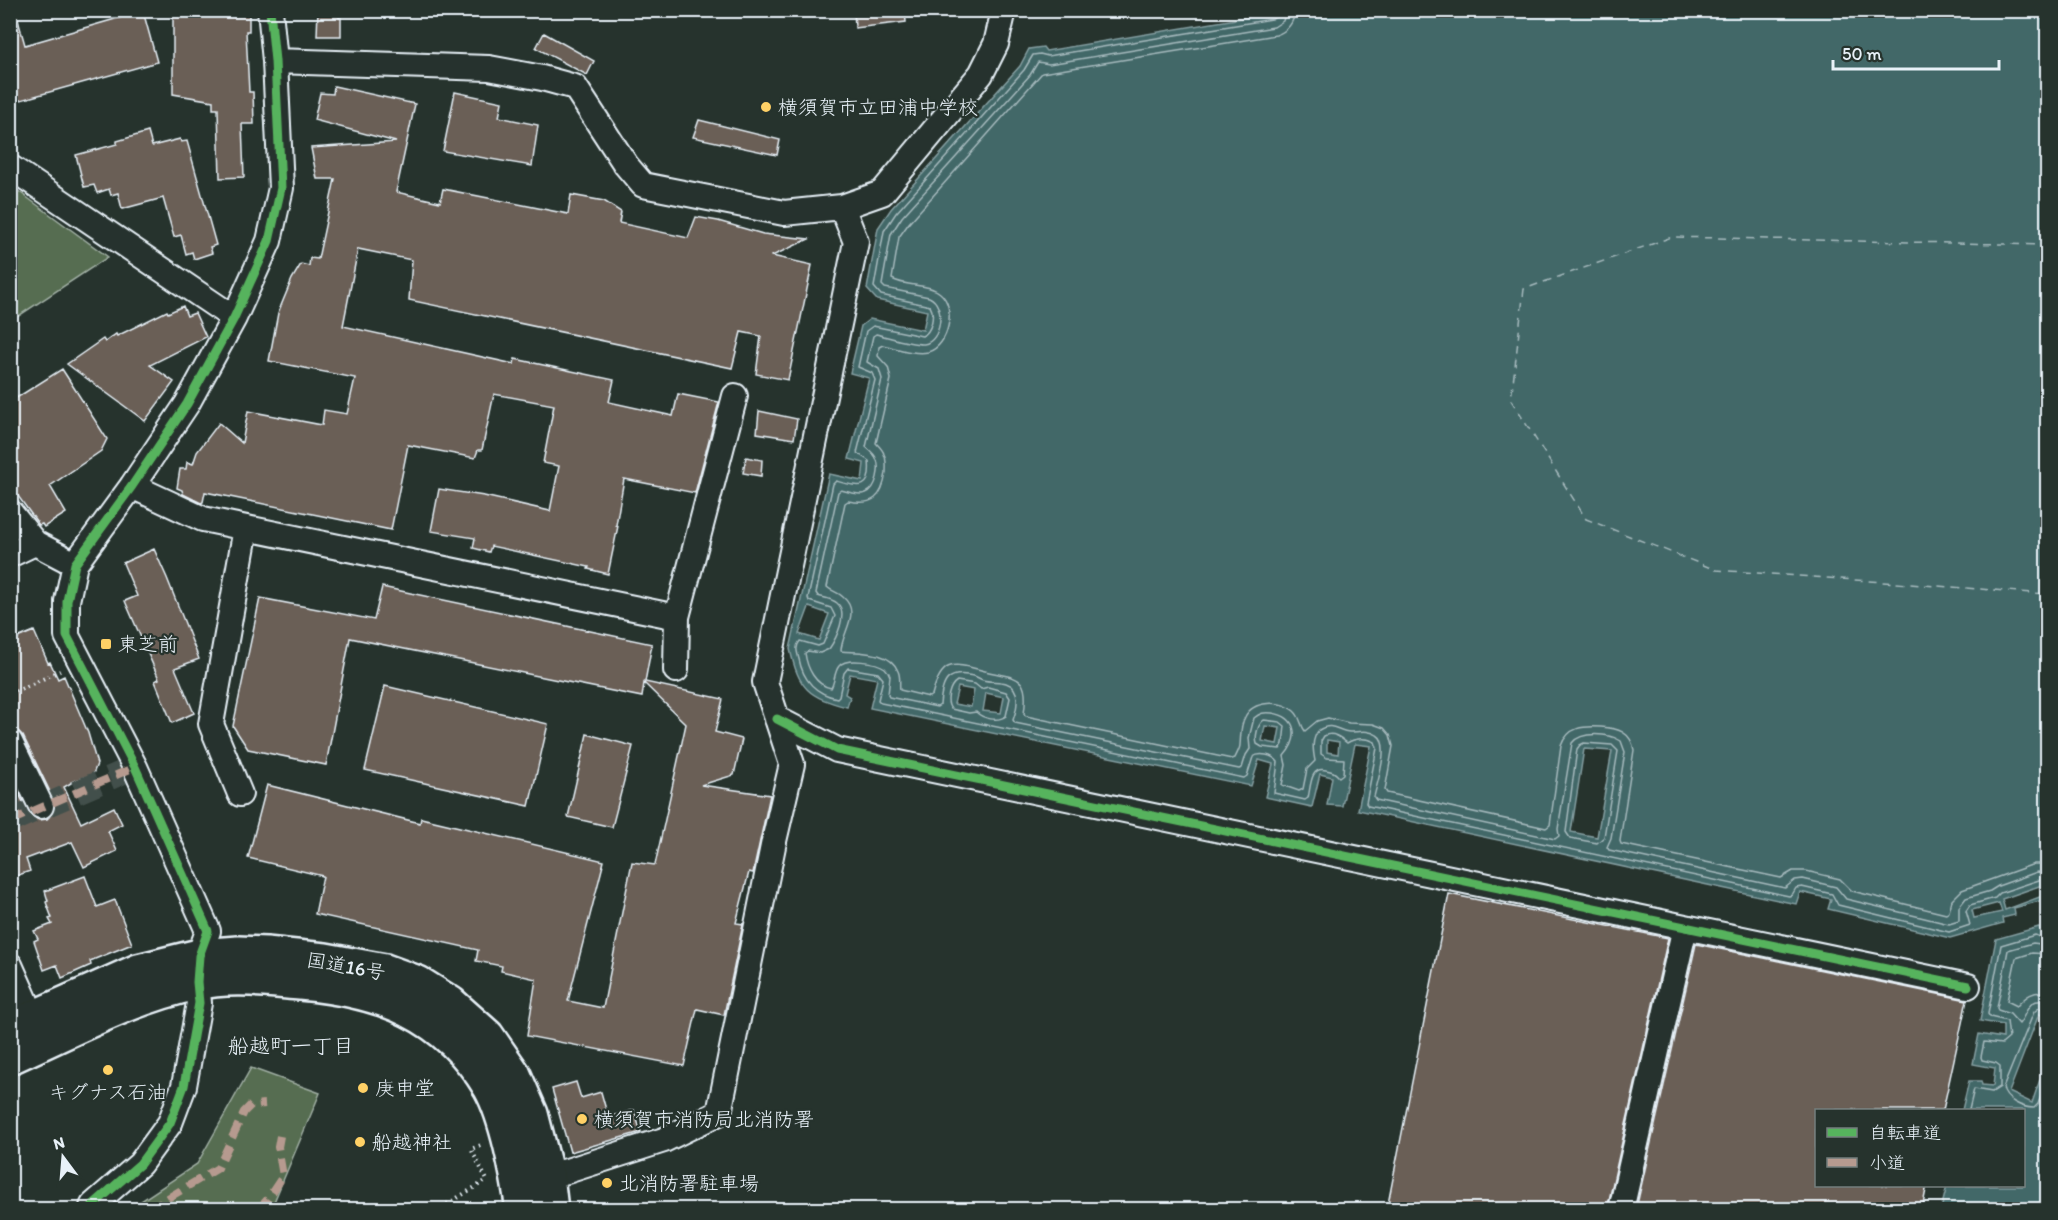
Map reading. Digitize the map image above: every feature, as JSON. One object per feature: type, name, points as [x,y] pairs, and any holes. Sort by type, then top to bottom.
[{"type":"highway","name":"国道16号","points":[[10,1057],[145,997],[198,969],[238,953],[325,960],[385,971],[418,983],[450,1002],[488,1036],[514,1075],[531,1114],[530,1189],[551,1209]]},
{"type":"highway","name":"国道16号","points":[[22,1022],[138,971],[198,969]]},
{"type":"street","points":[[91,1209],[93,1204],[140,1164],[170,1123],[184,1086],[199,1003],[198,969],[208,931],[135,767],[67,636],[67,601],[75,564],[188,404],[234,318],[269,241],[281,188],[275,61],[270,10]]},
{"type":"street","points":[[275,61],[489,68],[575,87],[626,165],[644,185],[784,213],[842,207],[882,193],[981,74],[996,44],[1004,10]]},
{"type":"street","points":[[10,167],[234,318]]},
{"type":"street","points":[[530,1189],[664,1140],[719,1113],[774,841],[792,764],[765,682],[856,242],[842,207]]},
{"type":"street","points":[[676,670],[677,617],[735,396]]},
{"type":"street","points":[[132,486],[203,519],[677,617]]},
{"type":"street","points":[[10,512],[34,543],[75,564]]},
{"type":"street","points":[[240,794],[211,724],[246,528]]},
{"type":"street","points":[[10,555],[34,543]]},
{"type":"street","points":[[777,719],[837,750],[1968,986]]},
{"type":"street","points":[[10,742],[41,806]]},
{"type":"street","points":[[1621,1209],[1685,927]]},
{"type":"street","points":[[10,965],[22,1022]]},
{"type":"path","points":[[10,694],[66,669]]},
{"type":"path","points":[[447,1204],[487,1180],[471,1149],[490,1142]]},
{"type":"green space","points":[[10,185],[108,257],[11,321],[10,321]]},
{"type":"green space","points":[[251,1068],[320,1093],[271,1209],[137,1209],[141,1201],[197,1164]]},
{"type":"water","points":[[1289,10],[2047,11],[2047,899],[2014,908],[2015,915],[2002,918],[2003,923],[1950,938],[1828,909],[1831,899],[1800,892],[1796,904],[1358,810],[1371,746],[1355,744],[1342,806],[1327,805],[1332,777],[1320,774],[1312,807],[1265,797],[1273,764],[1259,760],[1251,786],[870,708],[877,679],[850,674],[845,694],[850,697],[847,707],[814,695],[797,674],[790,649],[829,474],[862,481],[864,463],[849,459],[869,378],[850,373],[861,326],[870,319],[923,330],[927,311],[877,300],[867,289],[878,228],[891,209],[1020,66],[1029,49],[1043,47],[1046,51]],"holes":[[[809,607],[829,614],[819,640],[799,634]],[[958,687],[974,690],[971,707],[954,704]],[[986,693],[1004,697],[1001,713],[983,711]],[[1265,726],[1280,728],[1277,744],[1262,741]],[[1327,740],[1339,742],[1338,754],[1327,752]],[[1584,749],[1612,751],[1597,837],[1571,832]],[[2042,885],[2045,895],[2005,910],[2002,899]],[[1999,903],[2002,912],[1974,918],[1972,910]]]},
{"type":"water","points":[[2039,927],[2042,932],[2047,931],[2047,1017],[2039,1014],[2009,1092],[2032,1103],[2047,1059],[2047,1209],[1941,1209],[1947,1187],[2025,1187],[2025,1109],[1962,1109],[1969,1081],[1981,1081],[1982,1085],[1993,1086],[1995,1068],[1973,1064],[1979,1034],[2003,1038],[2003,1025],[1980,1021],[1996,939]]},
{"type":"building","points":[[318,10],[339,10],[341,36],[317,36]]},
{"type":"building","points":[[854,10],[905,10],[906,22],[855,28]]},
{"type":"building","points":[[143,11],[157,62],[10,103],[10,14],[16,13],[25,45]]},
{"type":"building","points":[[249,12],[249,31],[246,31],[249,92],[253,92],[254,124],[242,124],[244,177],[220,178],[218,109],[213,109],[213,101],[173,94],[173,13]]},
{"type":"building","points":[[544,33],[594,61],[587,75],[536,48]]},
{"type":"building","points":[[334,86],[415,104],[396,192],[440,202],[443,189],[568,214],[571,195],[604,201],[621,212],[619,223],[688,238],[696,217],[763,234],[809,239],[772,256],[812,265],[788,380],[756,374],[761,336],[741,332],[732,368],[409,300],[412,260],[358,249],[343,326],[514,364],[515,359],[614,380],[609,402],[673,416],[678,394],[719,402],[695,493],[624,479],[616,525],[618,526],[608,574],[588,569],[589,567],[491,546],[489,552],[473,548],[475,538],[431,531],[439,489],[484,496],[550,511],[559,466],[543,463],[554,405],[494,394],[482,450],[478,450],[475,458],[408,445],[391,530],[205,492],[201,503],[183,494],[182,490],[177,488],[180,469],[186,469],[187,462],[193,464],[197,452],[219,423],[242,443],[248,411],[322,425],[324,410],[347,414],[355,378],[269,361],[278,313],[292,279],[301,264],[309,266],[310,258],[318,259],[335,179],[317,179],[311,148],[396,142],[314,120],[320,93],[333,94]]},
{"type":"building","points":[[455,92],[502,102],[499,117],[538,125],[532,166],[443,151]]},
{"type":"building","points":[[699,120],[780,140],[777,155],[693,137]]},
{"type":"building","points":[[148,132],[152,146],[180,139],[181,142],[187,141],[216,245],[210,247],[212,253],[194,259],[192,252],[186,254],[181,235],[174,237],[163,198],[122,209],[118,193],[111,195],[109,189],[97,193],[94,185],[84,187],[76,155],[117,144],[117,141]]},
{"type":"building","points":[[183,306],[187,316],[195,313],[206,337],[150,365],[174,382],[145,421],[67,364],[103,339],[105,342],[116,334],[117,336],[167,311],[168,313]]},
{"type":"building","points":[[62,369],[107,439],[101,451],[50,486],[66,513],[44,527],[42,524],[39,525],[10,485],[10,402]]},
{"type":"building","points":[[759,411],[797,419],[794,439],[757,433]]},
{"type":"building","points":[[746,457],[762,460],[761,476],[743,473]]},
{"type":"building","points":[[154,549],[199,659],[175,668],[194,713],[172,723],[155,681],[159,679],[125,601],[137,596],[123,563]]},
{"type":"building","points":[[382,587],[652,644],[645,682],[723,699],[715,732],[742,739],[734,775],[701,785],[770,795],[753,873],[749,872],[736,923],[743,924],[724,1015],[697,1009],[684,1066],[527,1036],[536,979],[501,971],[502,966],[476,961],[478,950],[315,914],[323,876],[248,858],[267,785],[420,823],[421,818],[604,861],[568,1001],[603,1008],[632,862],[655,865],[686,724],[644,683],[642,697],[350,638],[326,765],[248,749],[233,726],[260,598],[374,620]]},
{"type":"building","points":[[34,631],[58,679],[64,676],[88,733],[97,764],[93,774],[64,787],[81,823],[114,807],[122,824],[108,831],[117,851],[84,867],[72,842],[26,859],[30,871],[10,878],[10,776],[28,812],[33,817],[39,820],[47,819],[55,808],[54,800],[23,736],[17,730],[10,728],[10,641]]},
{"type":"building","points":[[385,686],[548,724],[529,806],[365,770]]},
{"type":"building","points":[[587,734],[633,746],[612,827],[568,817]]},
{"type":"building","points":[[85,876],[97,907],[115,900],[132,944],[90,961],[91,965],[62,978],[57,965],[44,970],[34,941],[38,939],[34,931],[52,924],[49,919],[52,918],[45,891]]},
{"type":"building","points":[[1449,894],[1668,938],[1607,1209],[1387,1209]]},
{"type":"building","points":[[1696,944],[1967,1000],[1943,1109],[1815,1109],[1815,1187],[1927,1187],[1922,1209],[1636,1209]]},
{"type":"building","points":[[576,1082],[581,1098],[601,1092],[608,1117],[634,1110],[641,1132],[570,1152],[552,1089]]},
{"type":"ferry route","points":[[2048,245],[1672,237],[1524,289],[1511,400],[1586,519],[1716,570],[2048,594]]},
{"type":"tunnel","points":[[10,821],[135,767]]},
{"type":"marked path","points":[[10,821],[135,767]]},
{"type":"marked path","points":[[148,1210],[218,1168],[244,1112],[251,1105],[265,1104]]},
{"type":"marked path","points":[[258,1210],[283,1176],[278,1147],[280,1136]]},
{"type":"cycle path","points":[[91,1210],[93,1205],[140,1164],[170,1123],[184,1086],[199,1003],[197,982],[199,956],[208,931],[135,767],[67,636],[67,601],[75,564],[132,486],[187,404],[234,318],[269,241],[281,188],[275,61],[270,10]]},
{"type":"cycle path","points":[[777,719],[837,750],[1968,986]]},
{"type":"place","name":"横須賀市立田浦中学校","points":[[766,107]]},
{"type":"place","name":"東芝前","points":[[106,644]]},
{"type":"place","name":"キグナス石油","points":[[108,1070]]},
{"type":"place","name":"庚申堂","points":[[363,1088]]},
{"type":"place","name":"横須賀市消防局北消防署","points":[[582,1119]]},
{"type":"place","name":"船越神社","points":[[360,1142]]},
{"type":"place","name":"北消防署駐車場","points":[[607,1183]]},
{"type":"district","name":"船越町一丁目","points":[[291,1046]]}]
